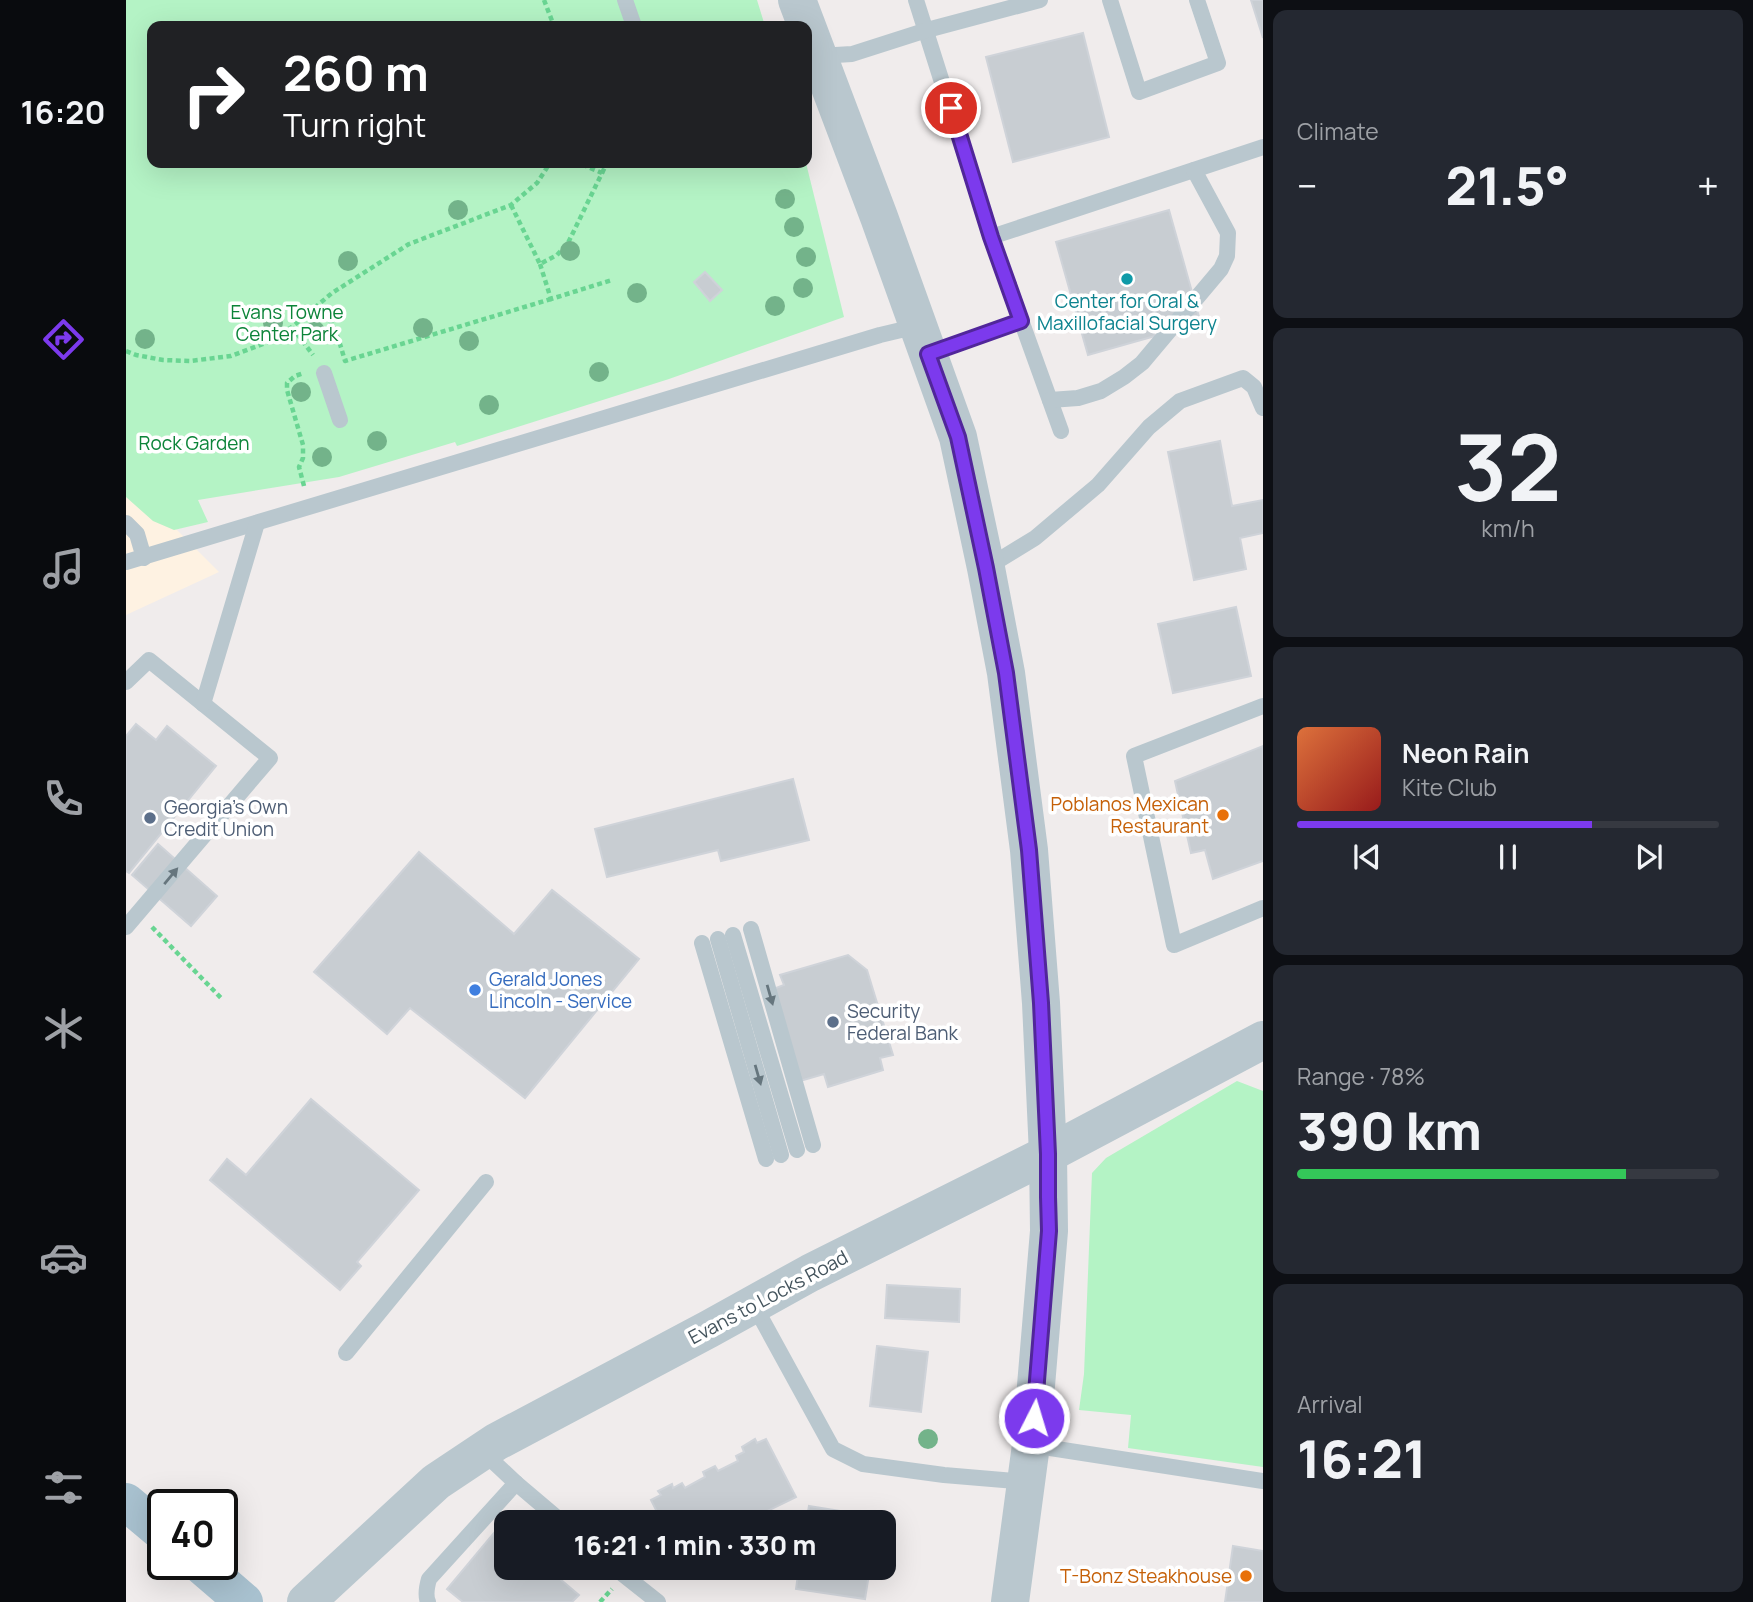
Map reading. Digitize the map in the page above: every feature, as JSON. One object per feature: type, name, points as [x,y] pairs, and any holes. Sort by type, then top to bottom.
[{"type":"main road","points":[[126,1502],[147,1520]]},
{"type":"main road","points":[[219,1580],[244,1602]]},
{"type":"street","points":[[797,0],[803,21]]},
{"type":"street","points":[[812,57],[879,218],[958,437],[1006,673],[1029,850],[1041,1003],[1049,1231],[1031,1445],[1010,1602]]},
{"type":"street","name":"Evans to Locks Road","points":[[306,1602],[436,1482],[496,1442],[810,1273],[1048,1154],[1263,1040]]},
{"type":"lane","points":[[625,0],[632,21]]},
{"type":"lane","points":[[916,0],[991,237],[1060,431]]},
{"type":"lane","points":[[812,57],[852,54],[927,30],[1040,0]]},
{"type":"lane","points":[[1110,0],[1139,92],[1218,63],[1198,0]]},
{"type":"lane","points":[[991,237],[1263,147]]},
{"type":"lane","points":[[1049,400],[1078,398],[1101,391],[1124,377],[1142,363],[1221,269],[1227,256],[1228,233],[1194,170]]},
{"type":"lane","points":[[126,562],[880,335],[923,340],[1021,321]]},
{"type":"lane","points":[[318,372],[340,419]]},
{"type":"lane","points":[[986,568],[1035,538],[1098,485],[1149,427],[1180,401],[1243,378],[1254,387],[1263,408]]},
{"type":"lane","points":[[126,523],[137,534],[144,558]]},
{"type":"lane","points":[[203,704],[257,523]]},
{"type":"lane","points":[[126,682],[149,660],[270,758],[126,928]]},
{"type":"lane","points":[[1263,706],[1134,756],[1174,945],[1263,908]]},
{"type":"lane","points":[[751,929],[789,1152]]},
{"type":"lane","points":[[726,937],[789,1152]]},
{"type":"lane","points":[[702,943],[789,1152]]},
{"type":"lane","points":[[346,1353],[486,1182]]},
{"type":"lane","points":[[754,1305],[833,1449],[863,1464],[1026,1482]]},
{"type":"lane","points":[[1031,1445],[1263,1481]]},
{"type":"lane","points":[[481,1451],[548,1510]]},
{"type":"lane","points":[[428,1602],[426,1598],[429,1579],[516,1483]]},
{"type":"lane","points":[[630,1580],[658,1602]]},
{"type":"path","points":[[544,0],[552,21]]},
{"type":"path","points":[[126,351],[163,360],[190,361],[231,356],[268,342],[292,327],[332,293],[409,244],[511,205],[537,183],[547,168]]},
{"type":"path","points":[[590,168],[602,173]]},
{"type":"path","points":[[540,264],[557,255],[568,243],[604,168]]},
{"type":"path","points":[[511,205],[540,264],[551,299]]},
{"type":"path","points":[[319,306],[337,332],[345,361],[612,280]]},
{"type":"path","points":[[305,493],[299,467],[303,458],[303,445],[286,390],[287,383],[295,376],[318,372]]},
{"type":"path","points":[[139,914],[222,999]]},
{"type":"shaded area","points":[[126,479],[219,572],[126,615]]},
{"type":"green space","name":"Evans Towne Center Park","points":[[126,0],[757,0],[763,21],[147,21],[147,168],[807,168],[844,317],[669,379],[457,446],[455,442],[339,477],[198,500],[208,522],[174,530],[153,521],[126,497]]},
{"type":"green space","points":[[1237,1081],[1263,1091],[1263,1467],[1128,1448],[1131,1415],[1079,1410],[1084,1374],[1092,1173],[1106,1158]]},
{"type":"building","points":[[1251,0],[1263,0],[1263,38]]},
{"type":"building","points":[[1083,33],[1109,137],[1013,162],[986,57]]},
{"type":"building","name":"Center for Oral & Maxillofacial Surgery","points":[[1169,210],[1201,324],[1180,330],[1176,317],[1151,324],[1155,336],[1088,355],[1056,242]]},
{"type":"building","points":[[705,272],[722,290],[710,301],[694,282]]},
{"type":"building","points":[[1220,441],[1232,506],[1263,500],[1263,533],[1240,538],[1246,569],[1194,580],[1168,452]]},
{"type":"building","points":[[1236,607],[1251,676],[1173,693],[1158,624]]},
{"type":"building","name":"Georgia's Own Credit Union","points":[[136,724],[156,740],[167,726],[216,766],[129,873],[126,871],[126,736]]},
{"type":"building","name":"Poblanos Mexican Restaurant","points":[[1263,746],[1263,861],[1213,879],[1205,850],[1191,853],[1175,781]]},
{"type":"building","points":[[793,779],[809,840],[721,861],[718,850],[607,877],[595,829]]},
{"type":"building","points":[[158,844],[217,896],[191,926],[132,875]]},
{"type":"building","name":"Gerald Jones Lincoln - Service","points":[[419,852],[514,934],[552,890],[639,959],[525,1098],[410,1008],[387,1034],[314,972]]},
{"type":"building","name":"Security Federal Bank","points":[[848,955],[867,970],[893,1055],[880,1058],[883,1070],[828,1087],[824,1074],[800,1081],[773,989],[784,985],[780,975]]},
{"type":"building","points":[[311,1099],[419,1190],[357,1262],[361,1266],[340,1290],[210,1180],[227,1159],[246,1175]]},
{"type":"building","points":[[887,1285],[960,1289],[959,1322],[885,1318]]},
{"type":"building","points":[[877,1346],[928,1352],[921,1412],[870,1406]]},
{"type":"building","points":[[755,1439],[757,1443],[766,1439],[796,1497],[769,1510],[656,1510],[651,1500],[661,1495],[658,1491],[672,1484],[673,1488],[682,1483],[685,1488],[705,1477],[703,1472],[715,1466],[718,1471],[738,1461],[736,1456],[744,1452],[742,1447]]},
{"type":"building","points":[[809,1506],[834,1510],[808,1510]]},
{"type":"building","points":[[494,1533],[494,1580],[561,1580],[579,1595],[572,1602],[463,1602],[447,1589]]},
{"type":"building","name":"T-Bonz Steakhouse","points":[[1233,1546],[1263,1551],[1263,1602],[1225,1602]]},
{"type":"building","points":[[797,1580],[868,1580],[865,1599],[796,1589]]},
{"type":"place","name":"Center for Oral & Maxillofacial Surgery","points":[[1127,279]]},
{"type":"place","name":"Poblanos Mexican Restaurant","points":[[1223,815]]},
{"type":"place","name":"Georgia's Own Credit Union","points":[[150,818]]},
{"type":"place","name":"Gerald Jones Lincoln - Service","points":[[475,990]]},
{"type":"place","name":"Security Federal Bank","points":[[833,1022]]},
{"type":"place","name":"T-Bonz Steakhouse","points":[[1246,1576]]},
{"type":"route","points":[[951,108],[991,237],[1021,321],[928,354],[958,437],[986,568],[1006,673],[1029,850],[1041,1003],[1049,1231],[1034,1418]]},
{"type":"park label","name":"Rock Garden","points":[[194,443]]}]
